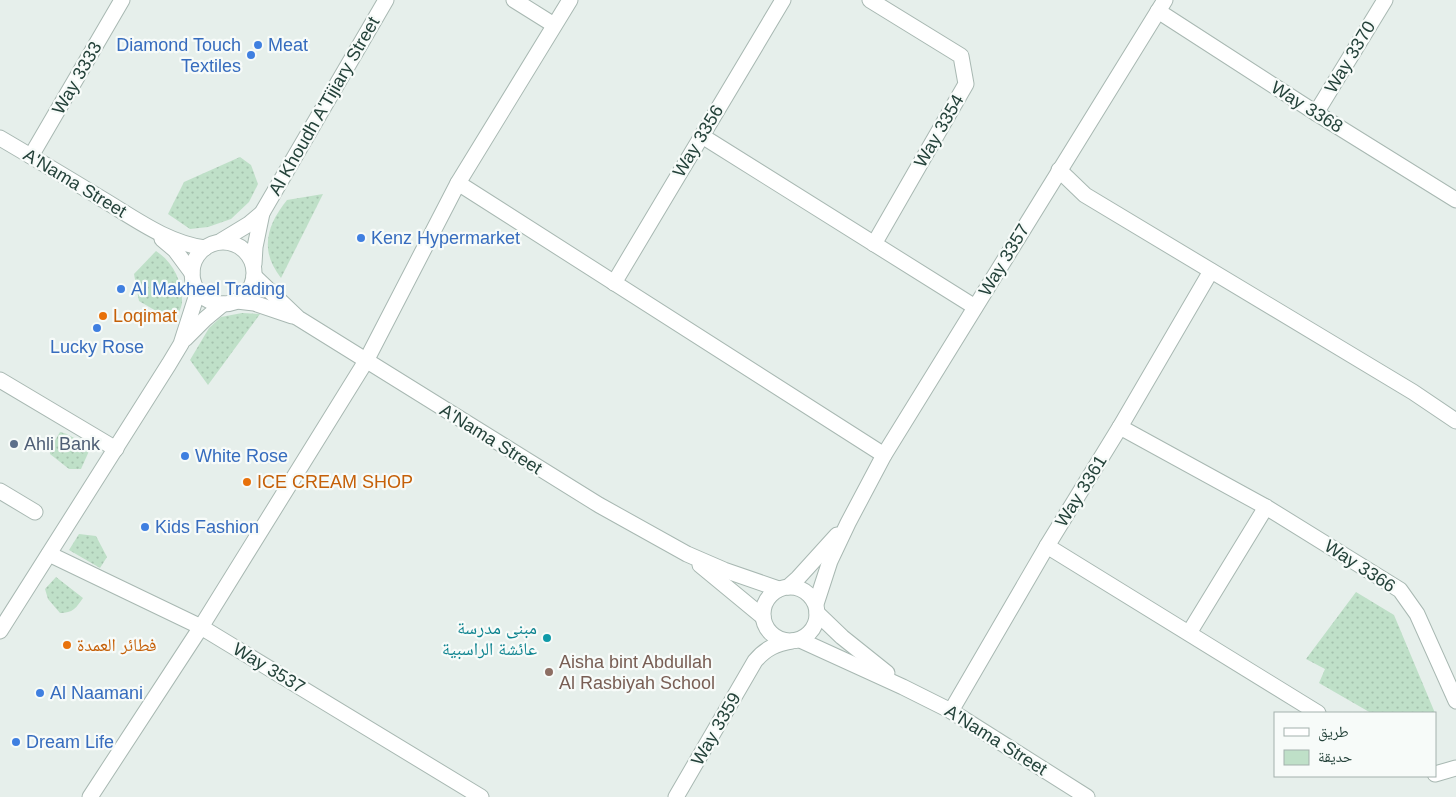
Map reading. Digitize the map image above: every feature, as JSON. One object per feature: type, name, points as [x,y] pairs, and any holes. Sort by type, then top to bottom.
[{"type":"street","name":"Way 3333","points":[[31,156],[122,0]]},
{"type":"street","name":"Al Khoudh A'Tijiary Street","points":[[254,270],[255,247],[262,213],[386,0]]},
{"type":"street","points":[[514,0],[554,26]]},
{"type":"street","points":[[90,797],[201,627],[366,360],[458,183],[570,0]]},
{"type":"street","name":"Way 3356","points":[[614,283],[783,0]]},
{"type":"street","name":"Way 3354","points":[[870,0],[961,56],[966,84],[874,244]]},
{"type":"street","name":"Way 3370","points":[[1316,113],[1385,0]]},
{"type":"street","name":"Way 3368","points":[[1162,6],[1316,113],[1456,200]]},
{"type":"street","name":"Way 3357","points":[[816,608],[830,561],[884,455],[1162,6]]},
{"type":"street","points":[[702,136],[975,307]]},
{"type":"street","name":"A'Nama Street","points":[[0,138],[150,228],[177,241],[205,248]]},
{"type":"street","points":[[1059,170],[1085,195],[1413,392],[1456,421]]},
{"type":"street","points":[[458,183],[884,455]]},
{"type":"street","name":"Al Khoudh A'Tijiary Street","points":[[221,241],[243,228],[262,213]]},
{"type":"street","name":"A'Nama Street","points":[[150,228],[175,250],[192,273]]},
{"type":"street","points":[[0,630],[181,344],[204,319],[230,302],[246,295],[252,286],[254,270],[249,255],[233,243],[221,241],[205,248],[198,254],[192,273],[198,291],[205,298],[214,302],[230,302]]},
{"type":"street","name":"A'Nama Street","points":[[254,270],[298,318]]},
{"type":"street","name":"Way 3361","points":[[951,711],[1211,271]]},
{"type":"street","points":[[181,344],[198,291]]},
{"type":"street","name":"A'Nama Street","points":[[230,302],[254,303],[298,318],[599,505],[687,554],[733,573],[783,588]]},
{"type":"street","points":[[0,380],[116,449]]},
{"type":"street","name":"Way 3366","points":[[1120,427],[1266,507],[1400,590],[1417,614],[1456,701]]},
{"type":"street","points":[[0,491],[35,512]]},
{"type":"street","points":[[1189,633],[1266,507]]},
{"type":"street","name":"Way 3357","points":[[783,588],[798,578],[848,523]]},
{"type":"street","points":[[1047,546],[1316,712]]},
{"type":"street","name":"Way 3537","points":[[49,554],[201,627],[471,794]]},
{"type":"street","name":"A'Nama Street","points":[[687,554],[764,621]]},
{"type":"street","points":[[783,588],[796,588],[804,591],[816,608],[816,621],[813,629],[796,641],[783,641],[776,637],[769,632],[764,621],[763,608],[766,600],[783,588]]},
{"type":"street","name":"A'Nama Street","points":[[816,608],[842,637],[904,687]]},
{"type":"street","name":"Way 3359","points":[[755,661],[764,621]]},
{"type":"street","name":"A'Nama Street","points":[[796,641],[904,687],[951,711],[1087,797]]},
{"type":"street","name":"Way 3359","points":[[681,795],[755,661],[764,651],[776,644],[796,641]]},
{"type":"street","points":[[1436,774],[1456,768]]},
{"type":"green space","points":[[240,157],[251,165],[258,184],[249,202],[231,219],[208,227],[190,229],[168,214],[184,182]]},
{"type":"green space","points":[[323,194],[281,278],[274,268],[268,248],[271,228],[280,209],[287,200]]},
{"type":"green space","points":[[156,251],[172,267],[179,280],[182,303],[175,322],[139,301],[134,274]]},
{"type":"green space","points":[[242,313],[260,314],[208,385],[190,360],[209,328],[221,317]]},
{"type":"green space","points":[[60,432],[76,439],[89,451],[81,469],[69,469],[50,454],[50,449]]},
{"type":"green space","points":[[79,534],[96,536],[107,557],[100,568],[69,550]]},
{"type":"green space","points":[[56,577],[83,598],[71,611],[60,613],[48,599],[45,589]]},
{"type":"green space","points":[[1356,592],[1394,615],[1435,712],[1369,712],[1319,683],[1325,669],[1306,659]]},
{"type":"place","name":"Meat","points":[[258,45]]},
{"type":"place","name":"Diamond Touch Textiles","points":[[251,55]]},
{"type":"place","name":"Kenz Hypermarket","points":[[361,238]]},
{"type":"place","name":"Al Makheel Trading","points":[[121,289]]},
{"type":"place","name":"Loqimat","points":[[103,316]]},
{"type":"place","name":"Lucky Rose","points":[[97,328]]},
{"type":"place","name":"Ahli Bank","points":[[14,444]]},
{"type":"place","name":"White Rose","points":[[185,456]]},
{"type":"place","name":"ICE CREAM SHOP","points":[[247,482]]},
{"type":"place","name":"Kids Fashion","points":[[145,527]]},
{"type":"place","name":"مبنى مدرسة عائشة الراسبية","points":[[547,638]]},
{"type":"place","name":"فطائر العمدة","points":[[67,645]]},
{"type":"place","name":"Aisha bint Abdullah Al Rasbiyah School","points":[[549,672]]},
{"type":"place","name":"Al Naamani","points":[[40,693]]},
{"type":"place","name":"Dream Life","points":[[16,742]]}]
